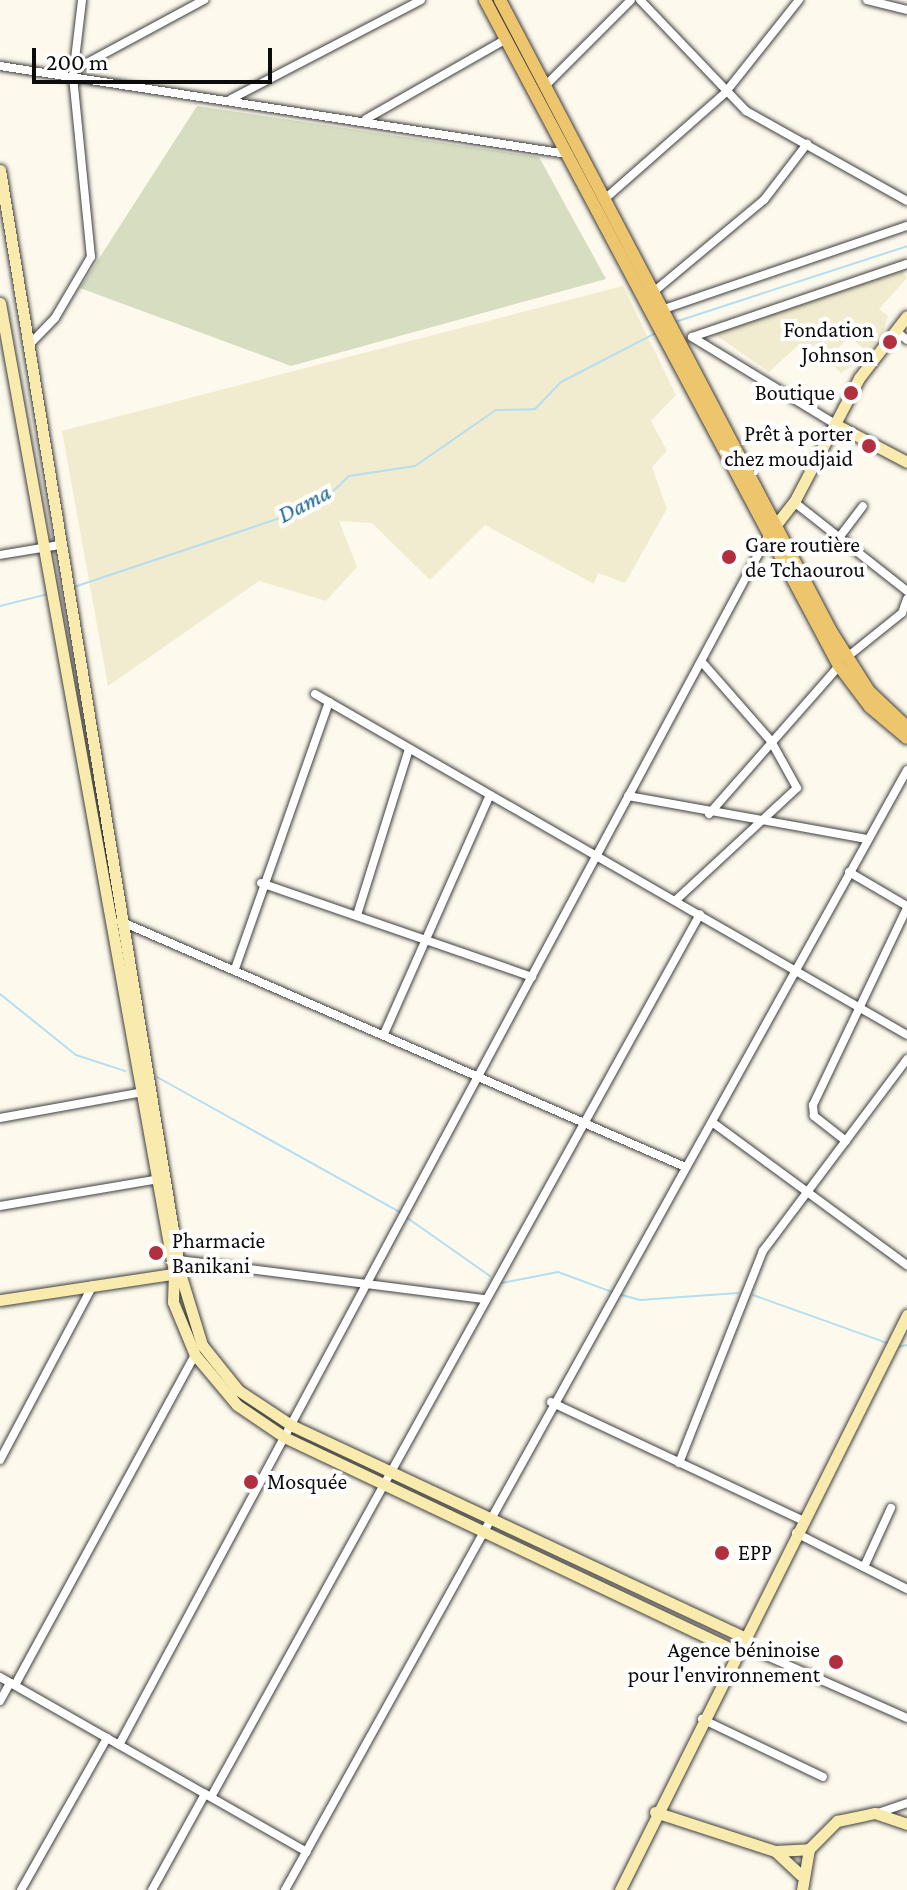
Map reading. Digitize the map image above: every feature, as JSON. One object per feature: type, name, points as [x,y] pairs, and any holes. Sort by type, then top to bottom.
[{"type":"main road","points":[[485,0],[568,154],[682,339],[843,662],[907,727]]},
{"type":"main road","points":[[500,0],[657,289],[667,316]]},
{"type":"main road","points":[[682,339],[768,536],[870,707],[907,738]]},
{"type":"street","points":[[29,345],[55,318],[91,257],[73,73],[82,0]]},
{"type":"street","points":[[73,73],[204,0]]},
{"type":"street","points":[[230,99],[421,0]]},
{"type":"street","points":[[546,85],[631,0]]},
{"type":"street","points":[[640,0],[725,93],[907,201]]},
{"type":"street","points":[[607,197],[725,93],[799,0]]},
{"type":"street","points":[[867,0],[907,10]]},
{"type":"street","points":[[366,119],[506,39]]},
{"type":"street","points":[[0,66],[73,73],[568,154]]},
{"type":"street","points":[[657,289],[764,200],[807,144]]},
{"type":"street","points":[[0,170],[152,1090],[178,1268],[173,1302],[195,1355],[237,1405],[284,1437],[484,1530],[907,1718]]},
{"type":"street","points":[[667,316],[907,226]]},
{"type":"street","points":[[682,339],[907,264]]},
{"type":"street","points":[[0,303],[2,332],[111,923],[153,1180],[193,1325],[214,1365],[291,1425],[490,1518],[739,1644]]},
{"type":"street","points":[[119,1745],[768,536],[794,502],[835,424],[907,316]]},
{"type":"street","points":[[896,331],[907,340]]},
{"type":"street","points":[[682,339],[907,462]]},
{"type":"street","points":[[794,502],[907,591]]},
{"type":"street","points":[[838,539],[863,506]]},
{"type":"street","points":[[0,555],[60,545]]},
{"type":"street","points":[[709,814],[843,662],[904,614],[907,599]]},
{"type":"street","points":[[676,900],[797,788],[771,741],[701,661]]},
{"type":"street","points":[[315,694],[797,967],[907,1035]]},
{"type":"street","points":[[236,966],[261,883],[329,702]]},
{"type":"street","points":[[357,915],[409,749]]},
{"type":"street","points":[[285,1890],[484,1530],[551,1402],[683,1166],[712,1122],[907,770]]},
{"type":"street","points":[[384,1034],[490,795]]},
{"type":"street","points":[[628,796],[709,814],[868,839]]},
{"type":"street","points":[[846,1141],[812,1111],[907,907],[849,872]]},
{"type":"street","points":[[261,883],[532,977]]},
{"type":"street","points":[[152,1890],[391,1471],[700,914]]},
{"type":"street","points":[[111,923],[125,920],[236,966],[683,1166]]},
{"type":"street","points":[[679,1463],[757,1265],[802,1194],[907,1059]]},
{"type":"street","points":[[0,1118],[152,1090]]},
{"type":"street","points":[[712,1122],[802,1194],[907,1265]]},
{"type":"street","points":[[0,1206],[153,1180]]},
{"type":"street","points":[[0,1300],[178,1268],[368,1281],[484,1299]]},
{"type":"street","points":[[0,1460],[94,1285]]},
{"type":"street","points":[[620,1890],[655,1812],[907,1315]]},
{"type":"street","points":[[0,1701],[195,1355]]},
{"type":"street","points":[[551,1402],[802,1520]]},
{"type":"street","points":[[864,1567],[891,1508]]},
{"type":"street","points":[[796,1533],[907,1589]]},
{"type":"street","points":[[0,1677],[307,1852]]},
{"type":"street","points":[[702,1719],[823,1777]]},
{"type":"street","points":[[21,1890],[107,1738]]},
{"type":"street","points":[[802,1890],[801,1875],[809,1849],[837,1821],[907,1803]]},
{"type":"street","points":[[655,1812],[775,1851],[809,1849]]},
{"type":"street","points":[[875,1813],[907,1824]]},
{"type":"street","points":[[775,1851],[801,1875]]},
{"type":"shaded area","points":[[901,268],[907,278],[879,309],[888,316],[883,333],[867,352],[850,337],[837,349],[853,365],[841,373],[811,344],[803,352],[797,346],[769,372],[713,333]]},
{"type":"shaded area","points":[[623,286],[676,395],[651,421],[667,451],[652,467],[667,509],[625,583],[598,573],[594,584],[485,525],[430,580],[372,523],[339,521],[357,567],[326,601],[259,581],[108,686],[62,431]]},
{"type":"green space","points":[[197,106],[539,157],[606,279],[291,366],[80,288]]},
{"type":"waterway","points":[[675,322],[907,246]]},
{"type":"waterway","name":"Dama","points":[[74,587],[289,515],[327,497],[349,476],[415,466],[496,410],[535,409],[561,382],[656,333]]},
{"type":"waterway","name":"Dama","points":[[0,606],[48,594]]},
{"type":"waterway","points":[[0,994],[76,1055],[125,1071]]},
{"type":"waterway","points":[[157,1077],[401,1213]]},
{"type":"waterway","points":[[406,1217],[490,1276]]},
{"type":"waterway","points":[[502,1283],[558,1272],[612,1292]]},
{"type":"waterway","points":[[618,1294],[640,1300],[738,1293]]},
{"type":"waterway","points":[[753,1295],[887,1343]]},
{"type":"waterway","points":[[897,1347],[907,1345]]},
{"type":"place","name":"Fondation Johnson","points":[[890,342]]},
{"type":"place","name":"Boutique","points":[[851,393]]},
{"type":"place","name":"Prêt à porter chez moudjaid","points":[[869,446]]},
{"type":"place","name":"Gare routière de Tchaourou","points":[[729,557]]},
{"type":"place","name":"Pharmacie Banikani","points":[[156,1253]]},
{"type":"place","name":"Mosquée","points":[[251,1482]]},
{"type":"place","name":"EPP","points":[[722,1553]]},
{"type":"place","name":"Agence béninoise pour l'environnement","points":[[836,1662]]}]
